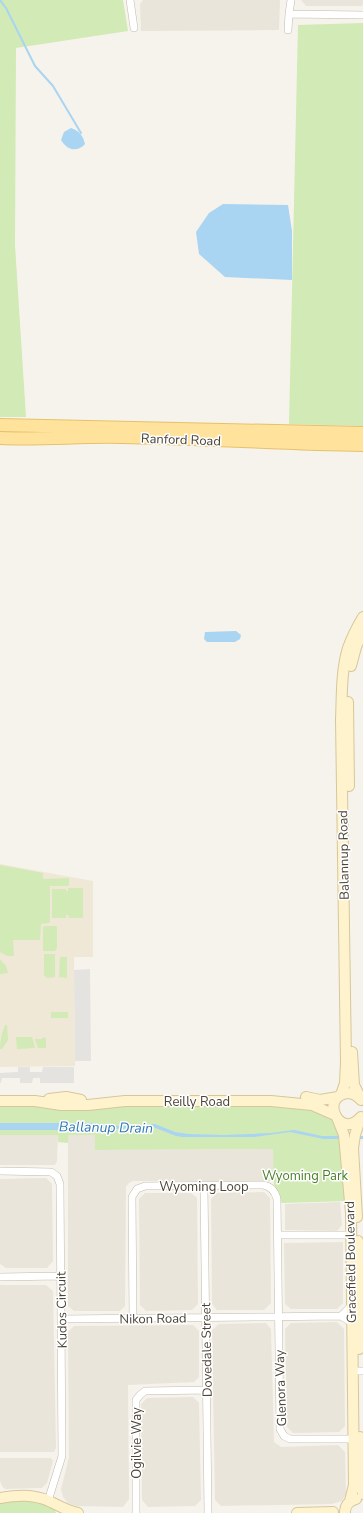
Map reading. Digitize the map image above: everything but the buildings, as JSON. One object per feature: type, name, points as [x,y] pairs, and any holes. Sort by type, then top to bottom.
[{"type":"main road","name":"Ranford Road","points":[[0,425],[363,433]]},
{"type":"main road","name":"Ranford Road","points":[[0,438],[121,437],[315,445],[363,445]]},
{"type":"street","points":[[130,0],[134,28]]},
{"type":"street","points":[[288,30],[291,0]]},
{"type":"street","points":[[289,14],[363,15]]},
{"type":"street","name":"Balannup Road","points":[[362,1101],[355,1089],[353,1077],[342,679],[348,649],[363,617]]},
{"type":"street","name":"Balannup Road","points":[[336,1117],[333,1106],[345,1083],[346,1062],[344,734],[349,678],[356,647],[363,630]]},
{"type":"street","name":"Reilly Road","points":[[271,1101],[284,1096],[294,1096],[317,1100],[350,1093],[354,1094],[362,1101]]},
{"type":"street","name":"Reilly Road","points":[[0,1101],[35,1101],[66,1097],[78,1100],[111,1100],[123,1102],[271,1101],[312,1105],[336,1117]]},
{"type":"street","points":[[336,1117],[349,1124],[361,1117]]},
{"type":"street","name":"Gracefield Boulevard","points":[[336,1117],[344,1135],[358,1306],[361,1371],[361,1483],[363,1494]]},
{"type":"street","name":"Gracefield Boulevard","points":[[347,1506],[354,1485],[352,1323],[361,1291],[357,1211],[359,1183],[353,1159],[354,1143],[361,1117]]},
{"type":"street","name":"Kudos Circuit","points":[[0,1171],[51,1172],[57,1176],[60,1184],[62,1456],[48,1501]]},
{"type":"street","name":"Wyoming Loop","points":[[133,1318],[132,1197],[134,1192],[145,1186],[263,1185],[270,1188],[277,1196],[278,1316]]},
{"type":"street","name":"Dovedale Street","points":[[204,1186],[208,1513]]},
{"type":"street","points":[[278,1235],[351,1235]]},
{"type":"street","points":[[0,1277],[60,1276]]},
{"type":"street","points":[[352,1323],[341,1316],[347,1311],[358,1306]]},
{"type":"street","name":"Glenora Way","points":[[278,1316],[281,1432],[287,1438],[298,1440],[353,1439]]},
{"type":"street","name":"Nikon Road","points":[[61,1319],[341,1316]]},
{"type":"street","name":"Ogilvie Way","points":[[136,1513],[136,1400],[142,1393],[148,1391],[207,1390]]},
{"type":"street","points":[[0,1498],[22,1495],[32,1496],[48,1501],[64,1511],[78,1513]]},
{"type":"street","points":[[297,1513],[335,1512],[358,1499],[363,1500]]},
{"type":"shaded area","points":[[143,0],[280,0],[279,30],[141,31],[140,4]]},
{"type":"shaded area","points":[[301,0],[363,0],[363,5],[306,6]]},
{"type":"shaded area","points":[[0,864],[93,881],[93,957],[74,957],[75,1066],[0,1067]]},
{"type":"shaded area","points":[[90,969],[91,1061],[75,1061],[74,970]]},
{"type":"shaded area","points":[[18,1067],[30,1067],[30,1072],[42,1072],[43,1067],[74,1067],[74,1083],[40,1083],[40,1078],[33,1078],[32,1083],[20,1083],[20,1078],[2,1078],[0,1083],[0,1073],[18,1072]]},
{"type":"shaded area","points":[[0,1135],[58,1135],[57,1161],[55,1165],[0,1165]]},
{"type":"shaded area","points":[[68,1135],[95,1135],[96,1150],[274,1149],[274,1181],[133,1181],[129,1183],[126,1187],[125,1306],[120,1311],[74,1311],[68,1306]]},
{"type":"shaded area","points":[[46,1178],[52,1184],[53,1261],[47,1268],[6,1268],[0,1264],[0,1179]]},
{"type":"shaded area","points":[[264,1192],[270,1198],[271,1303],[264,1310],[217,1310],[212,1304],[211,1199],[217,1193]]},
{"type":"shaded area","points":[[145,1193],[191,1193],[197,1198],[198,1304],[192,1310],[146,1311],[140,1305],[139,1199]]},
{"type":"shaded area","points":[[340,1202],[342,1225],[337,1231],[285,1230],[285,1204]]},
{"type":"shaded area","points":[[343,1242],[343,1303],[337,1309],[291,1309],[285,1304],[284,1243]]},
{"type":"shaded area","points":[[0,1285],[46,1285],[53,1291],[56,1448],[54,1452],[0,1452]]},
{"type":"shaded area","points":[[337,1322],[344,1329],[345,1426],[339,1432],[293,1433],[287,1427],[285,1329],[291,1323]]},
{"type":"shaded area","points":[[266,1323],[271,1329],[274,1442],[281,1447],[338,1445],[345,1452],[346,1494],[342,1501],[332,1504],[221,1506],[215,1500],[212,1330],[219,1324]]},
{"type":"shaded area","points":[[193,1325],[199,1331],[199,1377],[194,1382],[128,1385],[129,1499],[123,1507],[76,1506],[68,1503],[63,1497],[61,1489],[69,1457],[68,1332],[74,1326]]},
{"type":"shaded area","points":[[193,1397],[199,1403],[201,1500],[195,1506],[148,1507],[142,1500],[141,1404],[147,1398]]},
{"type":"shaded area","points":[[0,1458],[51,1458],[53,1461],[47,1483],[42,1488],[5,1489],[0,1481]]},
{"type":"green space","points":[[0,0],[123,0],[128,31],[16,48],[15,245],[26,417],[0,417]]},
{"type":"green space","points":[[363,23],[363,426],[289,424],[298,25]]},
{"type":"green space","points":[[0,865],[43,873],[43,879],[69,878],[69,886],[50,886],[50,922],[41,924],[40,940],[13,940],[14,956],[7,956],[0,952]]},
{"type":"green space","points":[[68,888],[83,888],[83,918],[69,918],[68,915],[66,915],[66,918],[52,918],[52,889],[66,889],[66,891],[68,891]]},
{"type":"green space","points":[[44,926],[57,927],[57,948],[55,951],[43,951]]},
{"type":"green space","points":[[44,954],[55,954],[55,977],[47,978],[44,975]]},
{"type":"green space","points":[[60,957],[67,957],[67,978],[59,977]]},
{"type":"green space","points":[[0,959],[6,966],[8,973],[0,974]]},
{"type":"green space","points":[[51,1012],[68,1012],[68,1018],[51,1018]]},
{"type":"green space","points":[[5,1025],[7,1025],[8,1040],[2,1049],[0,1049],[1,1036]]},
{"type":"green space","points":[[16,1037],[32,1037],[35,1048],[17,1049]]},
{"type":"green space","points":[[43,1037],[46,1038],[46,1048],[38,1048],[35,1039],[42,1039]]},
{"type":"green space","name":"Wyoming Park","points":[[0,1105],[299,1105],[332,1118],[340,1128],[346,1201],[282,1203],[280,1201],[278,1191],[274,1185],[273,1149],[95,1150],[95,1135],[68,1135],[68,1143],[58,1142],[58,1135],[0,1135]]},
{"type":"green space","points":[[32,1499],[54,1508],[56,1513],[0,1513],[0,1502]]},
{"type":"water","points":[[71,128],[81,134],[85,144],[79,149],[69,148],[61,140],[64,132]]},
{"type":"water","points":[[223,204],[288,205],[292,231],[292,280],[225,277],[199,254],[196,232],[209,213]]},
{"type":"water","points":[[236,631],[241,635],[240,639],[235,642],[207,642],[204,639],[205,632]]},
{"type":"water","name":"Ballanup Drain","points":[[0,1123],[95,1123],[119,1126],[155,1124],[175,1132],[188,1134],[224,1135],[271,1133],[294,1130],[322,1136],[363,1136],[363,1139],[324,1139],[290,1132],[254,1137],[183,1137],[176,1136],[153,1127],[118,1129],[95,1128],[92,1130],[0,1130]]},
{"type":"waterway","points":[[0,0],[6,8],[35,66],[53,86],[81,133]]}]
